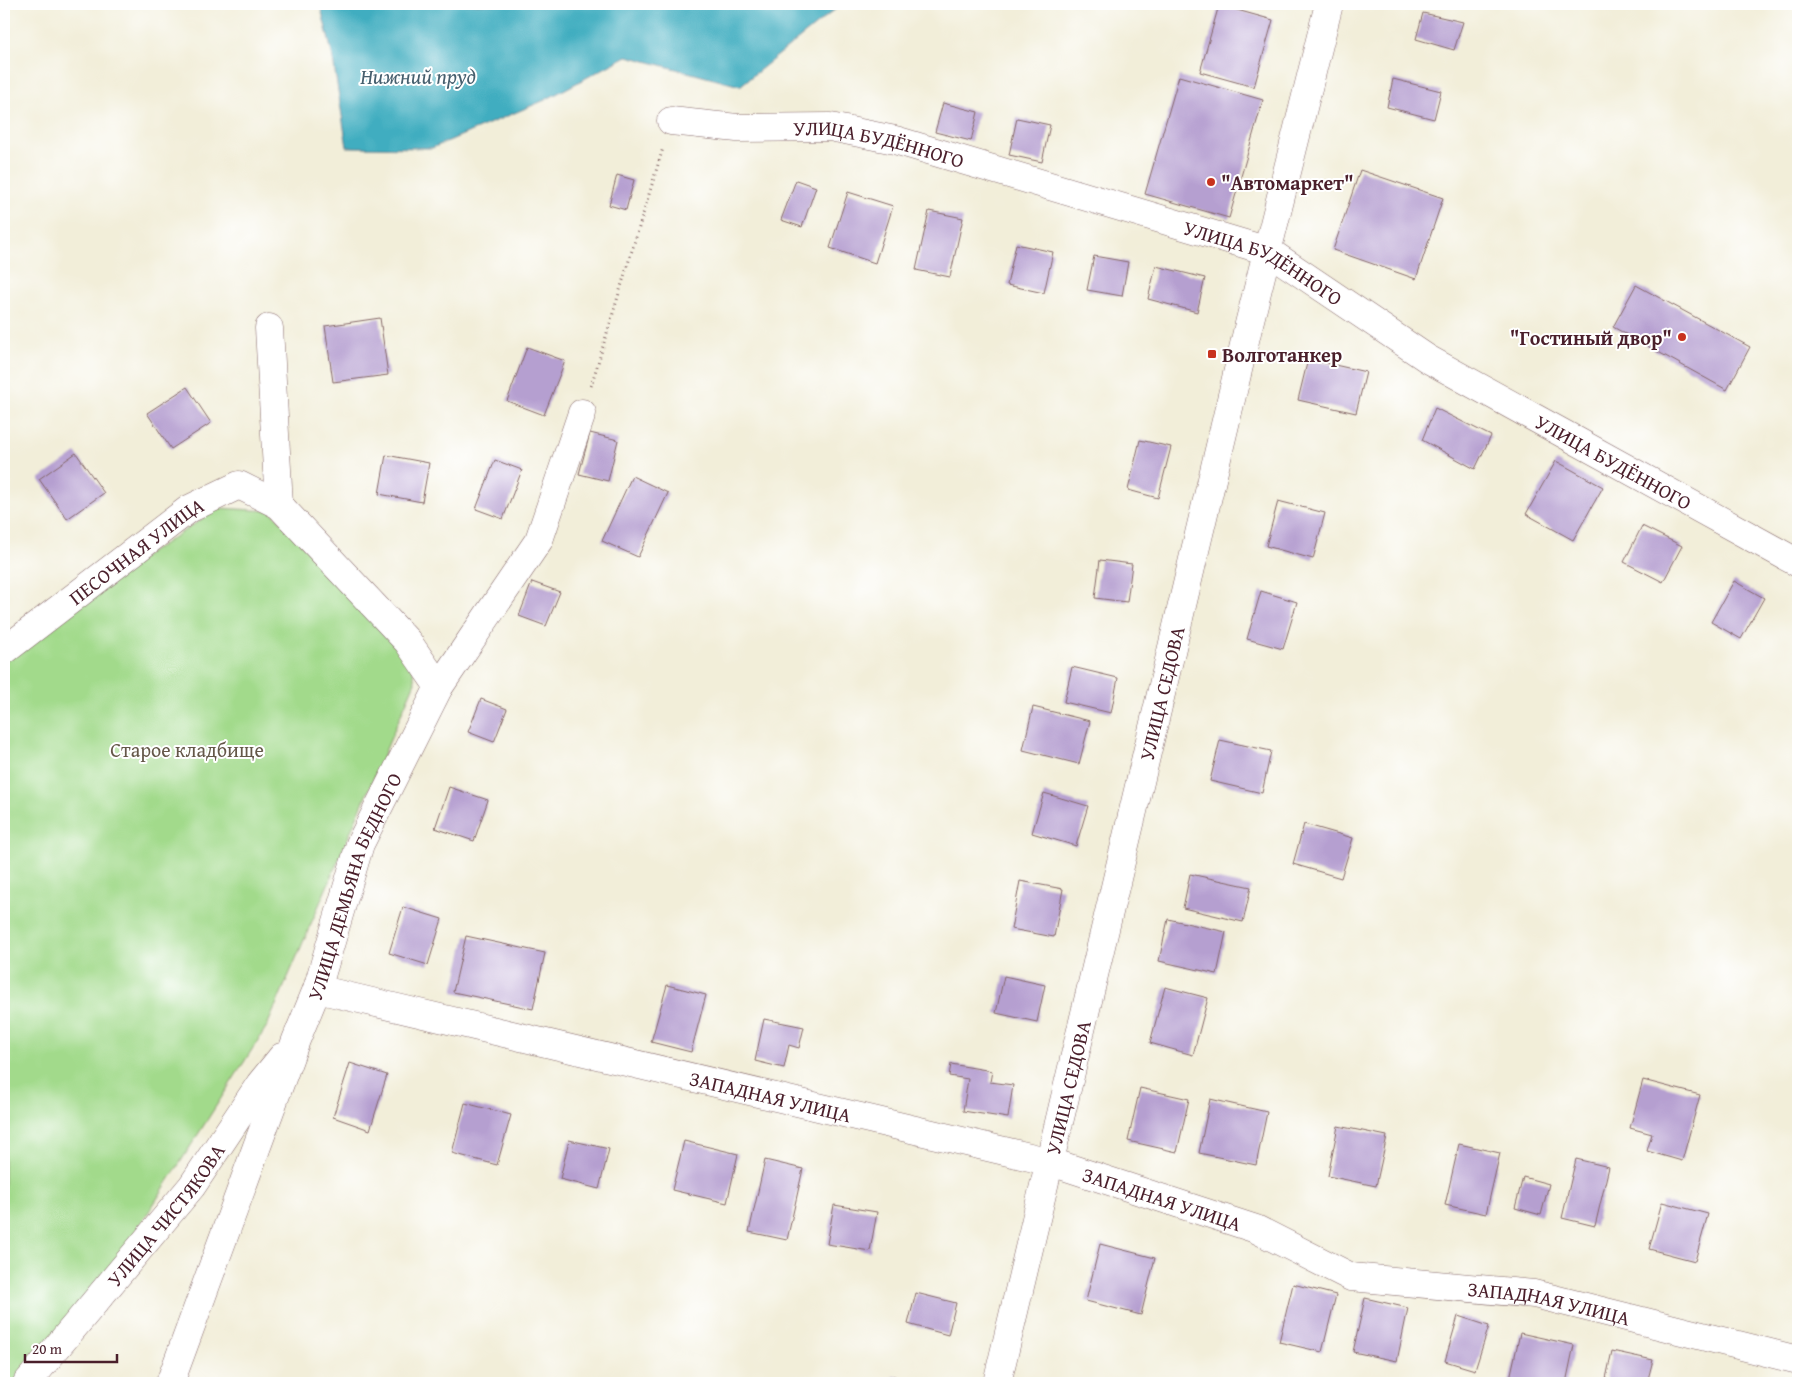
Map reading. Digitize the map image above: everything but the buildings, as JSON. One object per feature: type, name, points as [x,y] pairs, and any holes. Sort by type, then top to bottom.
[{"type":"street","name":"УЛИЦА СЕДОВА","points":[[997,1383],[1329,4]]},
{"type":"street","name":"УЛИЦА БУДЁННОГО","points":[[671,121],[737,128],[830,127],[895,140],[1268,251],[1428,359],[1798,563]]},
{"type":"street","points":[[269,328],[279,505]]},
{"type":"street","name":"УЛИЦА ДЕМЬЯНА БЕДНОГО","points":[[170,1383],[296,1040],[317,989],[360,844],[439,687],[538,540],[582,413]]},
{"type":"street","name":"ПЕСОЧНАЯ УЛИЦА","points":[[4,651],[189,509],[239,485],[279,505],[408,642],[439,687]]},
{"type":"street","name":"ЗАПАДНАЯ УЛИЦА","points":[[317,989],[1051,1162],[1256,1229],[1351,1277],[1534,1294],[1798,1360]]},
{"type":"street","name":"УЛИЦА ЧИСТЯКОВА","points":[[27,1383],[192,1186],[260,1084],[296,1040]]},
{"type":"path","points":[[582,413],[671,121]]},
{"type":"green space","name":"Старое кладбище","points":[[219,508],[271,511],[411,661],[415,682],[267,1026],[92,1301],[16,1383],[4,1383],[4,657],[55,615]]},
{"type":"water","name":"Нижний пруд","points":[[320,4],[842,4],[740,86],[627,56],[545,100],[432,148],[347,147],[332,53]]},
{"type":"place","name":"\"Автомаркет\"","points":[[1211,182]]},
{"type":"place","name":"\"Гостиный двор\"","points":[[1682,337]]},
{"type":"place","name":"Волготанкер","points":[[1212,354]]}]
